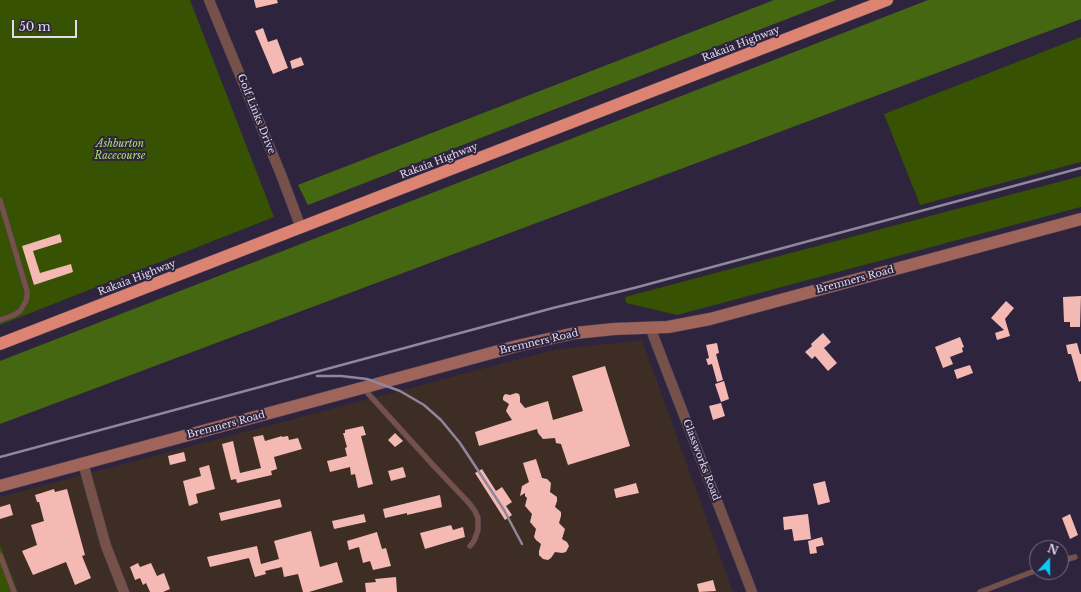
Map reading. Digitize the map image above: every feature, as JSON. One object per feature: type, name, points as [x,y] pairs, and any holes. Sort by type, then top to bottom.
[{"type":"highway","name":"Rakaia Highway","points":[[0,344],[886,0]]},
{"type":"street","name":"Golf Links Drive","points":[[209,0],[282,177],[301,228]]},
{"type":"street","name":"Bremners Road","points":[[0,486],[555,337],[594,331],[668,327],[710,319],[1081,219]]},
{"type":"street","name":"Glassworks Road","points":[[652,328],[653,335],[752,592]]},
{"type":"street","points":[[83,463],[106,546],[124,592]]},
{"type":"lane","points":[[0,200],[27,295],[26,301],[20,311],[0,320]]},
{"type":"lane","points":[[364,388],[475,511],[478,518],[478,530],[474,542],[470,546]]},
{"type":"lane","points":[[0,555],[14,592]]},
{"type":"lane","points":[[1069,559],[1075,557]]},
{"type":"lane","points":[[980,592],[1029,573]]},
{"type":"shaded area","points":[[642,340],[733,592],[18,592],[0,544],[0,497],[553,350]]},
{"type":"green space","name":"Ashburton Racecourse","points":[[0,0],[190,0],[274,217],[0,325]]},
{"type":"green space","points":[[774,0],[836,0],[308,205],[298,185]]},
{"type":"green space","points":[[928,0],[1081,0],[1081,19],[0,424],[0,361]]},
{"type":"green space","points":[[1081,37],[1081,162],[920,205],[884,114]]},
{"type":"green space","points":[[1081,176],[1081,207],[677,315],[626,303],[625,297]]},
{"type":"green space","points":[[0,544],[18,592],[0,592]]},
{"type":"building","points":[[254,0],[277,0],[278,3],[256,8]]},
{"type":"building","points":[[263,28],[268,42],[277,39],[288,68],[273,74],[255,31]]},
{"type":"building","points":[[301,57],[304,65],[292,69],[290,61]]},
{"type":"building","points":[[60,234],[62,242],[33,251],[40,273],[71,264],[73,272],[34,285],[22,246]]},
{"type":"building","points":[[1081,296],[1080,327],[1070,327],[1070,322],[1064,322],[1063,297]]},
{"type":"building","points":[[1006,301],[1014,308],[1005,319],[1010,336],[997,340],[995,333],[1004,330],[991,318]]},
{"type":"building","points":[[823,333],[831,342],[824,348],[837,363],[828,371],[815,356],[812,359],[805,352]]},
{"type":"building","points":[[960,337],[964,347],[962,348],[963,352],[950,357],[953,364],[943,368],[935,347]]},
{"type":"building","points":[[717,343],[719,353],[716,354],[723,380],[717,382],[712,364],[708,365],[706,359],[709,358],[706,345]]},
{"type":"building","points":[[1077,343],[1081,354],[1081,381],[1079,382],[1071,354],[1068,354],[1066,345]]},
{"type":"building","points":[[970,365],[973,373],[957,379],[954,370]]},
{"type":"building","points":[[605,366],[630,446],[568,465],[561,444],[556,443],[555,438],[543,439],[538,433],[537,429],[479,446],[475,432],[512,420],[506,411],[509,404],[503,400],[505,394],[519,394],[520,402],[525,408],[548,401],[553,420],[583,411],[572,376]]},
{"type":"building","points":[[724,381],[729,399],[721,402],[715,384]]},
{"type":"building","points":[[721,403],[725,416],[713,420],[709,406]]},
{"type":"building","points":[[363,426],[366,435],[361,436],[373,484],[358,488],[355,474],[351,475],[350,467],[330,472],[327,461],[347,456],[345,448],[347,447],[343,433],[345,433],[345,430]]},
{"type":"building","points":[[395,433],[403,441],[395,447],[388,440]]},
{"type":"building","points":[[263,435],[265,441],[282,436],[288,436],[289,440],[298,438],[302,449],[274,457],[277,469],[271,471],[272,475],[237,483],[236,479],[231,480],[222,444],[233,441],[240,473],[261,468],[253,437]]},
{"type":"building","points":[[184,452],[186,461],[170,465],[168,456]]},
{"type":"building","points":[[536,459],[542,478],[547,479],[551,483],[550,492],[557,497],[555,507],[561,512],[559,523],[565,529],[562,539],[567,542],[569,546],[566,552],[555,552],[548,560],[543,559],[539,555],[541,544],[534,537],[536,529],[530,522],[532,514],[525,506],[527,498],[525,493],[520,496],[522,486],[529,482],[523,463]]},
{"type":"building","points":[[209,465],[215,489],[196,494],[198,503],[189,506],[183,481],[201,476],[199,468]]},
{"type":"building","points":[[403,467],[406,477],[391,481],[388,471]]},
{"type":"building","points":[[482,469],[496,491],[502,487],[512,502],[506,506],[512,515],[505,520],[475,473]]},
{"type":"building","points":[[825,481],[830,502],[818,505],[813,484]]},
{"type":"building","points":[[636,483],[639,493],[616,498],[614,489]]},
{"type":"building","points":[[54,489],[55,492],[67,489],[85,555],[82,556],[91,578],[75,585],[66,562],[33,575],[22,551],[37,545],[31,525],[44,521],[39,502],[37,502],[35,495]]},
{"type":"building","points":[[440,495],[442,507],[407,515],[407,513],[385,518],[383,509]]},
{"type":"building","points":[[280,499],[282,507],[221,521],[219,513]]},
{"type":"building","points":[[10,504],[13,515],[0,519],[0,507]]},
{"type":"building","points":[[364,514],[366,522],[334,529],[332,521]]},
{"type":"building","points":[[808,514],[811,539],[794,541],[792,529],[784,530],[783,517]]},
{"type":"building","points":[[1070,514],[1078,535],[1070,539],[1062,518]]},
{"type":"building","points":[[451,525],[453,530],[463,527],[465,537],[425,549],[420,533]]},
{"type":"building","points":[[311,531],[320,567],[337,562],[343,582],[309,592],[303,592],[298,574],[284,577],[282,567],[265,571],[266,574],[255,577],[249,558],[210,567],[207,557],[257,546],[261,564],[279,559],[274,541]]},
{"type":"building","points":[[377,532],[382,549],[386,548],[391,566],[373,570],[370,561],[363,563],[359,547],[349,550],[347,541]]},
{"type":"building","points":[[822,537],[824,545],[816,547],[817,553],[810,554],[808,541]]},
{"type":"building","points":[[138,563],[140,567],[151,563],[157,576],[164,573],[170,589],[163,592],[150,592],[146,583],[143,585],[140,578],[135,580],[130,567]]},
{"type":"building","points":[[396,577],[397,592],[366,592],[365,583],[376,582],[375,579]]},
{"type":"building","points":[[713,580],[716,591],[699,592],[697,584]]},
{"type":"railway","points":[[0,457],[1081,168]]},
{"type":"railway","points":[[317,376],[341,376],[367,379],[400,391],[424,405],[441,420],[460,443],[504,510],[522,544]]}]
